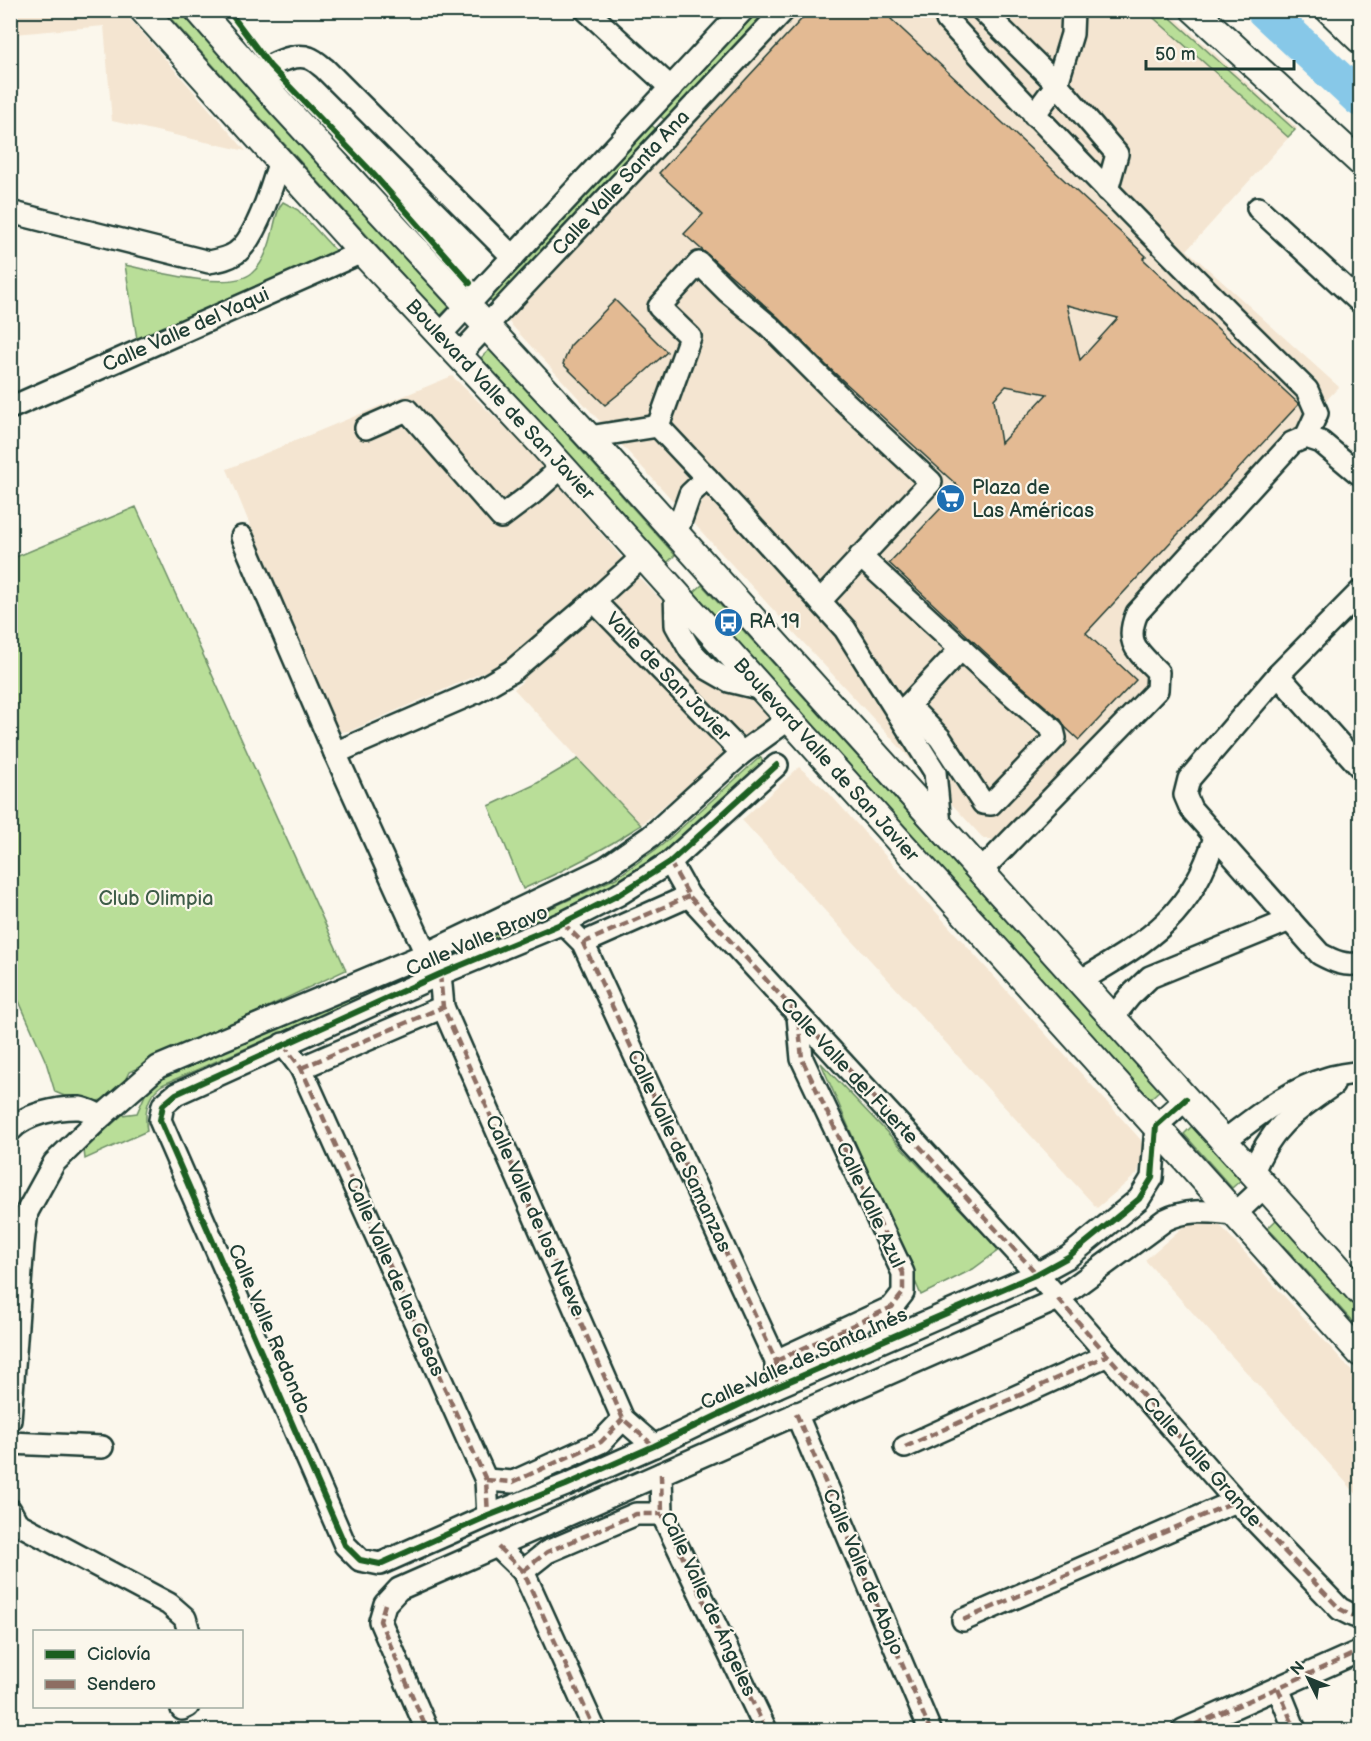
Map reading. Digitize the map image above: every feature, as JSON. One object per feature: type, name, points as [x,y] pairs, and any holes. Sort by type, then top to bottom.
[{"type":"main road","name":"Boulevard Valle de San Javier","points":[[144,10],[362,252],[562,467],[1360,1353]]},
{"type":"main road","name":"Boulevard Valle de San Javier","points":[[198,10],[700,559],[1360,1292]]},
{"type":"main road","points":[[1194,10],[1360,162]]},
{"type":"main road","points":[[1329,10],[1360,40]]},
{"type":"main road","points":[[672,589],[700,559]]},
{"type":"street","points":[[586,10],[671,88]]},
{"type":"street","name":"Calle Valle Santa Ana","points":[[441,335],[743,10]]},
{"type":"street","name":"Calle Valle Santa Ana","points":[[459,355],[784,10]]},
{"type":"street","points":[[946,10],[947,20],[1034,115],[1307,390],[1317,413],[1306,437]]},
{"type":"street","points":[[982,10],[1057,84],[1117,154],[1107,190]]},
{"type":"street","points":[[1034,115],[1057,84],[1072,34],[1073,10]]},
{"type":"street","points":[[255,74],[270,66],[296,58],[310,58],[325,69],[513,257]]},
{"type":"street","points":[[650,111],[671,130]]},
{"type":"street","points":[[10,212],[209,262],[225,259],[238,252],[249,240],[272,186],[280,160]]},
{"type":"street","points":[[1258,208],[1360,302]]},
{"type":"street","name":"Calle Valle del Yaqui","points":[[10,408],[362,252]]},
{"type":"street","points":[[658,426],[690,338],[659,307],[699,263],[728,292],[769,326],[844,401],[931,482],[820,601]]},
{"type":"street","points":[[366,428],[407,410],[501,517],[562,467]]},
{"type":"street","points":[[589,437],[658,426]]},
{"type":"street","points":[[658,426],[845,629],[904,710],[935,772],[940,825]]},
{"type":"street","points":[[981,872],[1157,690],[1158,672],[1135,647],[1130,630],[1137,614],[1292,443],[1306,437],[1321,442],[1360,473]]},
{"type":"street","points":[[676,534],[690,494],[707,478]]},
{"type":"street","points":[[242,537],[335,753],[426,954]]},
{"type":"street","points":[[335,753],[476,692],[512,671],[594,601],[642,556]]},
{"type":"street","points":[[860,556],[1053,730],[1055,738],[991,804],[983,803],[940,738],[904,710]]},
{"type":"street","points":[[1360,592],[1278,675],[1189,779],[1185,795],[1191,809],[1320,954],[1344,963],[1353,965],[1360,963]]},
{"type":"street","name":"Valle de San Javier","points":[[594,601],[742,753]]},
{"type":"street","points":[[904,710],[962,648]]},
{"type":"street","points":[[1278,675],[1360,767]]},
{"type":"street","name":"Calle Valle Bravo","points":[[10,1420],[19,1206],[54,1163],[102,1116],[158,1067],[426,954],[605,868],[651,836],[742,753],[789,719]]},
{"type":"street","name":"Calle Valle Bravo","points":[[163,1105],[176,1094],[283,1044],[440,974],[563,923],[618,896],[670,862],[777,765]]},
{"type":"street","points":[[1080,981],[1128,953],[1175,914],[1193,890],[1206,865],[1215,837]]},
{"type":"street","name":"Calle Valle del Fuerte","points":[[670,862],[688,896],[1058,1299]]},
{"type":"street","points":[[583,943],[688,896]]},
{"type":"street","points":[[1113,1017],[1150,977],[1290,920]]},
{"type":"street","name":"Calle Valle de Samanzas","points":[[563,923],[583,943],[776,1361],[776,1387]]},
{"type":"street","name":"Calle Valle de los Nueve","points":[[440,974],[443,1007],[623,1419],[654,1446]]},
{"type":"street","points":[[301,1068],[443,1007]]},
{"type":"street","name":"Calle Valle Azul","points":[[776,1361],[892,1307],[903,1293],[903,1273],[802,1059],[798,1016]]},
{"type":"street","name":"Calle Valle de las Casas","points":[[283,1044],[301,1068],[486,1480],[488,1516]]},
{"type":"street","points":[[1224,1141],[1263,1112],[1304,1087],[1329,1077],[1358,1072]]},
{"type":"street","points":[[428,1731],[380,1621],[384,1604],[399,1589],[1058,1299],[1165,1220],[1177,1214],[1192,1210],[1235,1214],[1259,1180],[1268,1140],[1279,1126],[1312,1099],[1358,1072]]},
{"type":"street","points":[[1156,1126],[1186,1099]]},
{"type":"street","name":"Calle Valle Redondo","points":[[163,1105],[160,1120],[345,1545],[360,1560]]},
{"type":"street","points":[[12,1125],[38,1113],[81,1108],[102,1116]]},
{"type":"street","name":"Calle Valle de Santa Inés","points":[[360,1560],[380,1564],[488,1516],[566,1485],[654,1446],[776,1387],[1037,1274],[1068,1257],[1142,1194],[1152,1178],[1156,1126]]},
{"type":"street","name":"Calle Valle Grande","points":[[1058,1299],[1236,1501],[1340,1609],[1357,1616]]},
{"type":"street","points":[[905,1447],[1108,1355]]},
{"type":"street","name":"Calle Valle de Abajo","points":[[796,1413],[930,1731]]},
{"type":"street","points":[[486,1480],[513,1482],[601,1442],[623,1419]]},
{"type":"street","points":[[10,1443],[102,1447]]},
{"type":"street","name":"Calle Valle de Ángeles","points":[[661,1474],[662,1514],[766,1731]]},
{"type":"street","points":[[566,1485],[576,1510]]},
{"type":"street","points":[[963,1620],[1236,1501]]},
{"type":"street","points":[[523,1571],[547,1552],[636,1514],[662,1514]]},
{"type":"street","points":[[14,1516],[169,1604],[184,1618],[188,1630]]},
{"type":"street","points":[[498,1547],[523,1571],[595,1731]]},
{"type":"street","points":[[1183,1731],[1360,1651]]},
{"type":"street","points":[[1278,1688],[1295,1731]]},
{"type":"shaded area","points":[[10,11],[123,11],[246,151],[112,121],[104,26],[15,34],[11,30]]},
{"type":"shaded area","name":"Plaza de Las Américas","points":[[794,11],[1168,11],[1297,128],[1187,250],[1339,387],[1124,610],[1120,621],[1119,637],[1125,651],[1153,680],[999,842],[983,838],[505,318]]},
{"type":"shaded area","points":[[452,376],[529,450],[634,572],[772,714],[641,825],[514,689],[523,681],[504,663],[350,731],[338,732],[331,723],[227,469]]},
{"type":"shaded area","points":[[799,767],[828,792],[1141,1140],[1144,1152],[1137,1174],[1097,1208],[742,820]]},
{"type":"shaded area","points":[[1203,1219],[1219,1224],[1360,1380],[1360,1498],[1145,1260],[1183,1227]]},
{"type":"green space","points":[[164,11],[181,11],[449,307],[440,316]]},
{"type":"green space","points":[[756,11],[769,11],[666,121],[659,115]]},
{"type":"green space","points":[[1146,11],[1163,11],[1295,130],[1288,137]]},
{"type":"green space","points":[[650,124],[657,130],[495,304],[488,298]]},
{"type":"green space","points":[[283,202],[298,210],[336,251],[137,339],[125,265],[190,278],[226,281],[241,278],[252,273],[263,259]]},
{"type":"green space","points":[[490,349],[675,555],[665,565],[480,359]]},
{"type":"green space","name":"Club Olimpia","points":[[136,507],[346,970],[129,1072],[117,1092],[109,1097],[86,1101],[55,1092],[46,1062],[11,983],[11,559]]},
{"type":"green space","points":[[702,585],[1160,1090],[1150,1099],[692,594]]},
{"type":"green space","points":[[760,757],[764,762],[667,851],[619,883],[540,920],[162,1085],[152,1094],[147,1105],[147,1131],[85,1159],[84,1150],[122,1115],[137,1113],[149,1086],[157,1081],[616,878],[662,845]]},
{"type":"green space","points":[[578,759],[641,825],[583,860],[523,889],[489,806],[534,785]]},
{"type":"green space","points":[[821,1063],[999,1250],[973,1269],[921,1295]]},
{"type":"green space","points":[[1193,1125],[1241,1180],[1232,1188],[1184,1134]]},
{"type":"green space","points":[[1277,1219],[1360,1312],[1360,1330],[1268,1228]]},
{"type":"building","points":[[810,10],[900,10],[891,19],[1146,256],[1143,259],[1299,404],[1086,633],[1136,680],[1079,740],[1061,720],[889,563],[960,488],[826,365],[778,317],[684,234],[703,214],[659,173]],"holes":[[[1067,305],[1118,318],[1080,360]],[[1006,386],[1047,394],[1001,443],[994,399]]]},
{"type":"building","points":[[615,300],[667,352],[605,405],[563,364],[570,346]]},
{"type":"waterway","points":[[1264,10],[1360,99]]},
{"type":"marked path","points":[[670,862],[689,896],[1037,1274]]},
{"type":"marked path","points":[[583,943],[689,896]]},
{"type":"marked path","points":[[563,923],[583,943],[776,1361],[776,1387]]},
{"type":"marked path","points":[[440,974],[443,1007],[623,1419],[654,1446]]},
{"type":"marked path","points":[[301,1068],[443,1007]]},
{"type":"marked path","points":[[776,1361],[892,1307],[903,1293],[903,1273],[802,1059],[798,1016]]},
{"type":"marked path","points":[[283,1044],[301,1068],[486,1480],[488,1516]]},
{"type":"marked path","points":[[1058,1299],[1236,1501],[1340,1609],[1354,1616],[1360,1616]]},
{"type":"marked path","points":[[905,1447],[1108,1355]]},
{"type":"marked path","points":[[796,1413],[930,1730]]},
{"type":"marked path","points":[[486,1480],[513,1482],[601,1442],[623,1419]]},
{"type":"marked path","points":[[661,1474],[662,1514],[766,1730]]},
{"type":"marked path","points":[[963,1620],[1236,1501]]},
{"type":"marked path","points":[[523,1571],[547,1552],[636,1514],[662,1514]]},
{"type":"marked path","points":[[498,1547],[523,1571],[595,1730]]},
{"type":"marked path","points":[[385,1604],[380,1621],[427,1730]]},
{"type":"marked path","points":[[1183,1730],[1360,1651]]},
{"type":"marked path","points":[[1278,1688],[1295,1730]]},
{"type":"cycle path","points":[[228,10],[270,66],[367,167],[470,283]]},
{"type":"cycle path","points":[[777,765],[670,862],[618,895],[563,923],[440,974],[176,1094],[163,1105],[160,1120],[345,1545],[360,1560],[380,1564],[488,1516],[566,1485],[654,1446],[776,1387],[1037,1274],[1068,1257],[1139,1199],[1152,1178],[1156,1126],[1186,1099]]},
{"type":"place","name":"Plaza de Las Américas","points":[[951,499]]},
{"type":"place","name":"RA 19","points":[[728,622]]}]
